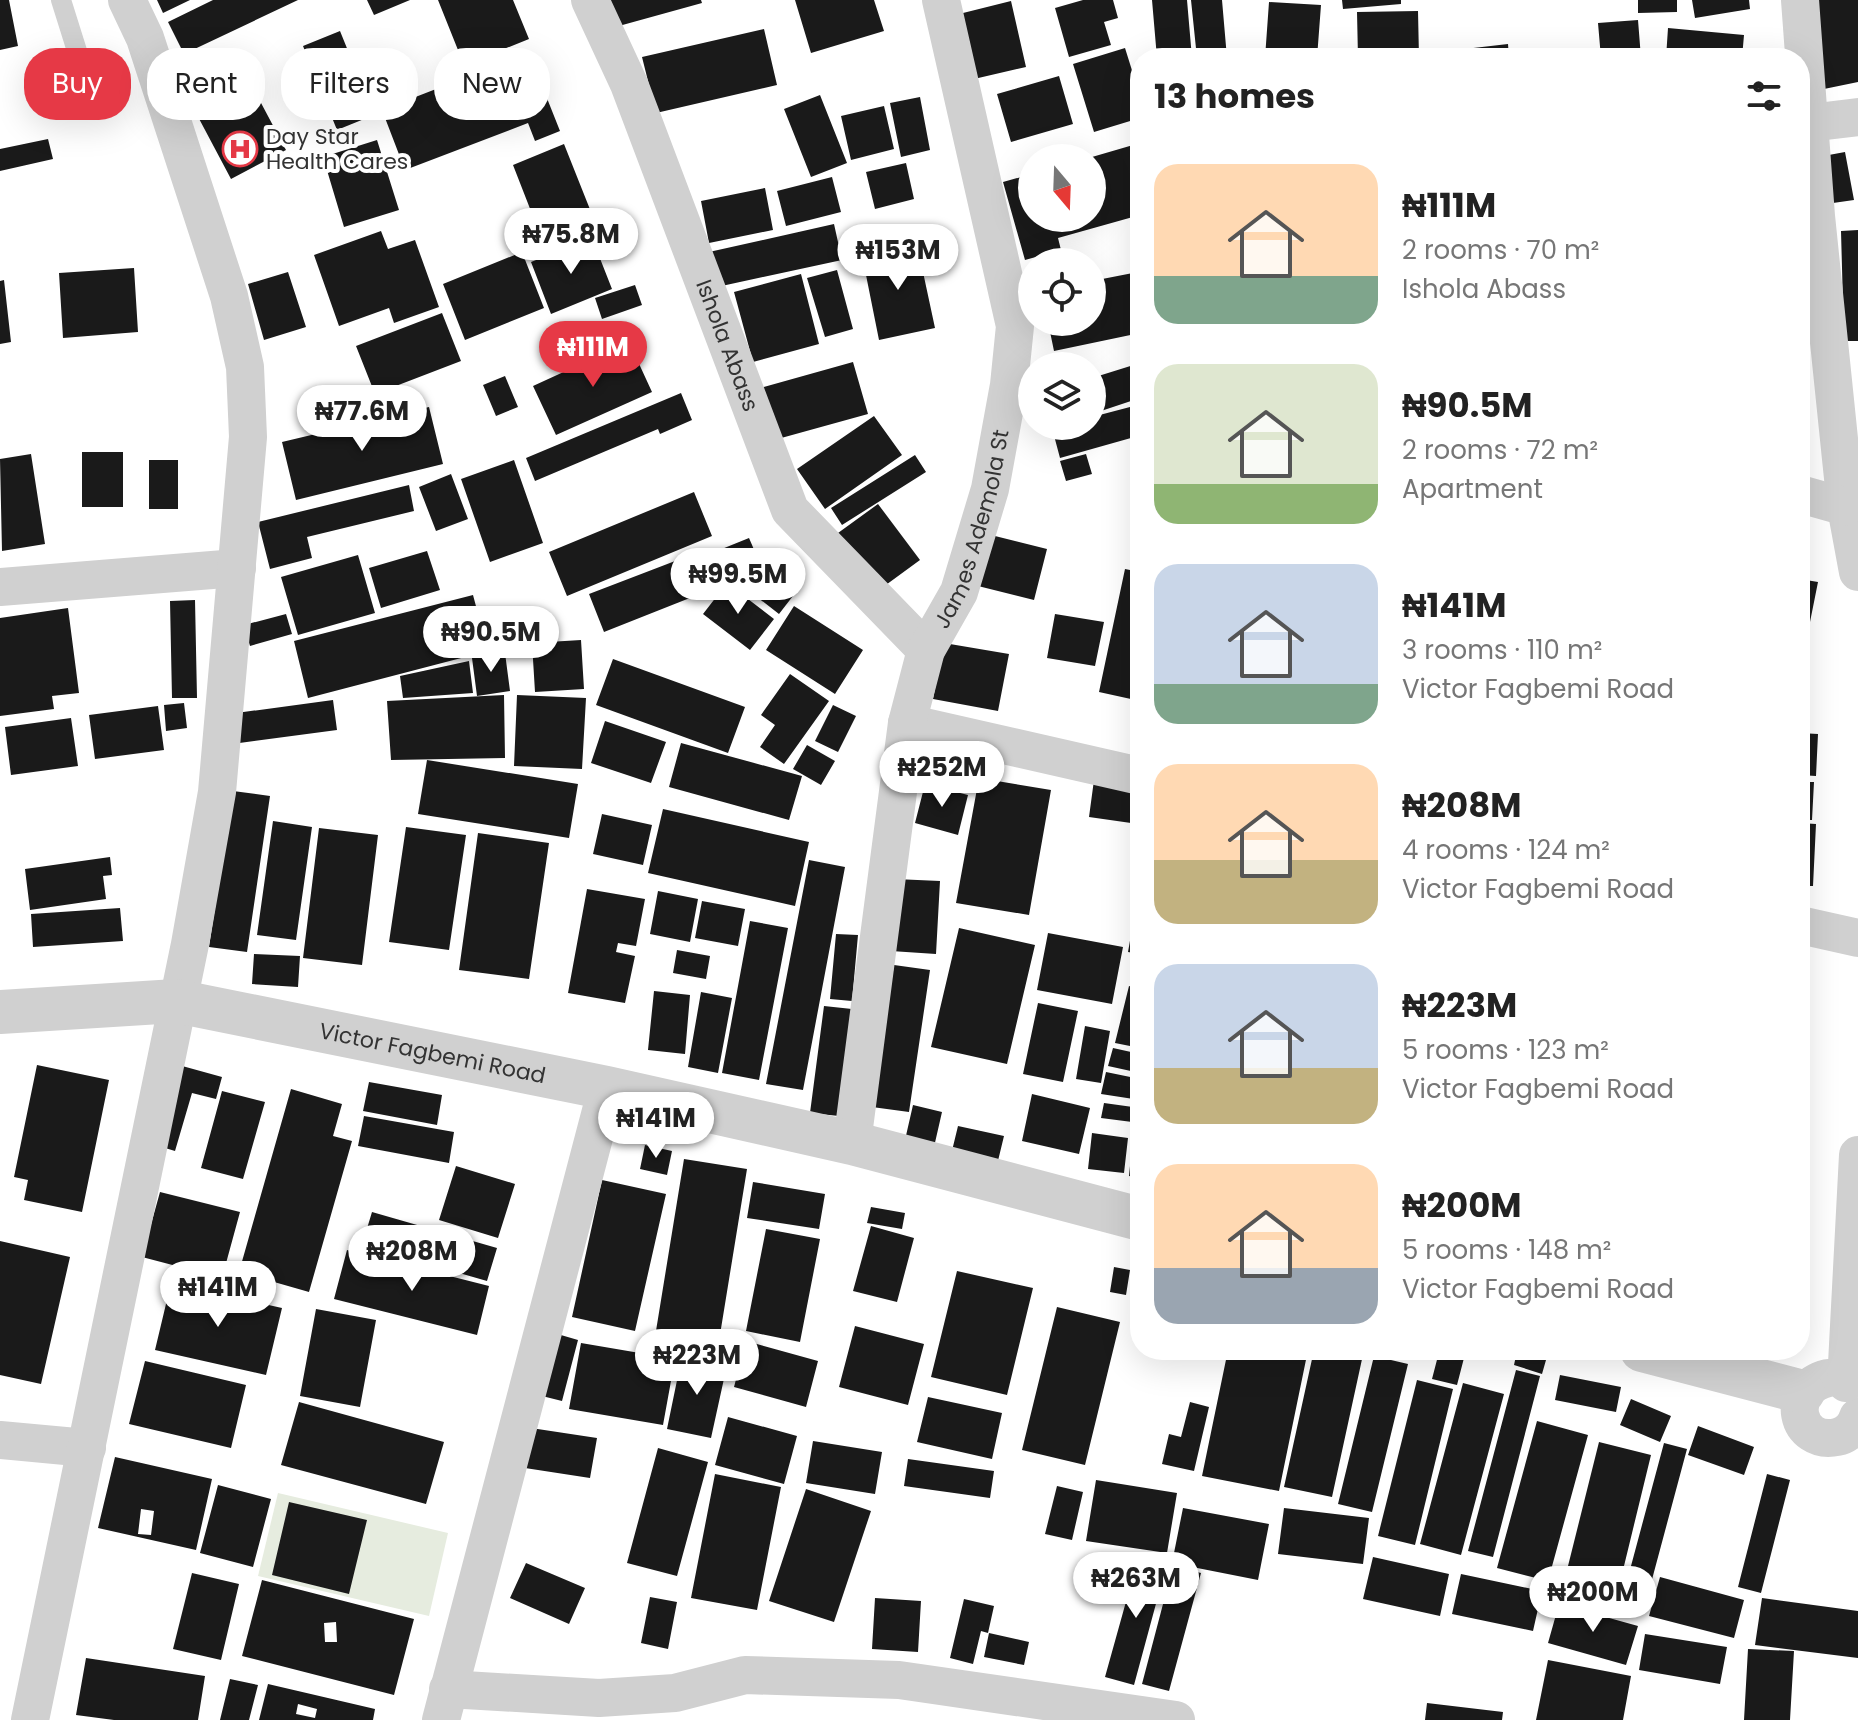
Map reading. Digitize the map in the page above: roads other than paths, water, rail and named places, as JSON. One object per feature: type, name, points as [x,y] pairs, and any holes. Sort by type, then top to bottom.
[{"type":"street","points":[[30,1720],[190,944],[217,792],[248,437],[245,367],[224,280],[145,38],[127,0]]},
{"type":"street","name":"Ishola Abass","points":[[590,0],[629,84],[790,510],[926,650]]},
{"type":"street","name":"James Ademola St","points":[[852,1143],[907,723],[926,650],[959,592],[990,489],[1009,385],[1015,326],[941,0]]},
{"type":"street","points":[[1800,0],[1804,48]]},
{"type":"street","points":[[1810,123],[1858,117]]},
{"type":"street","points":[[1810,136],[1846,507],[1858,572]]},
{"type":"street","points":[[1810,497],[1846,507]]},
{"type":"street","points":[[0,587],[237,568]]},
{"type":"street","points":[[907,723],[1130,774]]},
{"type":"street","points":[[1810,927],[1858,938]]},
{"type":"street","name":"Victor Fagbemi Road","points":[[0,1012],[176,1001],[607,1088],[852,1143],[1130,1216]]},
{"type":"street","points":[[607,1088],[444,1705],[675,1693],[745,1675],[899,1680],[1176,1720]]},
{"type":"street","points":[[1853,1420],[1858,1155]]},
{"type":"street","points":[[1680,1360],[1803,1392]]},
{"type":"street","points":[[1831,1378],[1853,1420],[1828,1439],[1813,1434],[1802,1423],[1799,1407],[1803,1392],[1815,1381],[1831,1378]]},
{"type":"street","points":[[0,1440],[87,1448]]},
{"type":"lane","points":[[61,0],[76,48]]},
{"type":"place","name":"Day Star Health Cares","points":[[240,149]]}]
